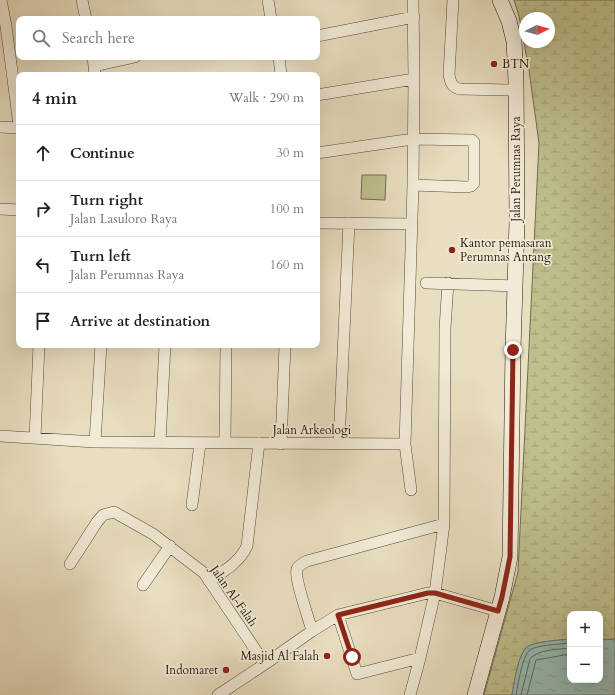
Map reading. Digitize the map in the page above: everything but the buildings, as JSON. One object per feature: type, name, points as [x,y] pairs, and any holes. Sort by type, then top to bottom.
[{"type":"street","points":[[1,0],[16,102]]},
{"type":"street","points":[[82,0],[85,16]]},
{"type":"street","points":[[268,0],[271,16]]},
{"type":"street","points":[[411,490],[405,444],[413,185],[413,0]]},
{"type":"street","points":[[453,0],[449,75],[453,86],[459,88],[516,90]]},
{"type":"street","name":"Jalan Perumnas Raya","points":[[475,695],[502,597],[510,557],[514,286],[517,222],[516,90],[514,41],[510,21],[500,0]]},
{"type":"street","points":[[320,35],[414,17]]},
{"type":"street","points":[[94,66],[121,60]]},
{"type":"street","points":[[278,60],[280,72]]},
{"type":"street","points":[[320,94],[414,78]]},
{"type":"street","points":[[0,127],[16,128]]},
{"type":"street","points":[[320,153],[413,138],[468,139],[474,142],[474,183],[471,186],[466,188],[413,185]]},
{"type":"street","points":[[0,209],[16,210]]},
{"type":"street","points":[[320,223],[411,224]]},
{"type":"street","points":[[339,443],[349,223]]},
{"type":"street","points":[[426,283],[514,286]]},
{"type":"street","points":[[410,695],[435,593],[444,524],[445,328],[448,283]]},
{"type":"street","points":[[35,438],[39,348]]},
{"type":"street","points":[[96,442],[101,348]]},
{"type":"street","points":[[160,442],[165,348]]},
{"type":"street","points":[[225,443],[226,348]]},
{"type":"street","points":[[281,444],[285,348]]},
{"type":"street","name":"Jalan Arkeologi","points":[[0,436],[96,442],[160,442],[200,444],[405,444]]},
{"type":"street","points":[[209,581],[237,562],[243,555],[247,546],[259,443]]},
{"type":"street","points":[[192,505],[200,444]]},
{"type":"street","name":"Jalan Al-Falah","points":[[70,564],[97,522],[103,515],[114,512],[153,534],[204,574],[265,664]]},
{"type":"street","points":[[312,631],[298,581],[297,572],[299,565],[307,561],[444,524]]},
{"type":"street","points":[[143,586],[170,546]]},
{"type":"street","points":[[218,695],[338,615],[428,593],[435,593],[498,611]]},
{"type":"street","points":[[338,615],[357,674],[420,658]]},
{"type":"green space","points":[[514,0],[615,0],[615,639],[603,640],[603,611],[567,611],[567,639],[535,644],[527,647],[521,656],[512,695],[484,695],[518,572],[539,143],[525,48],[555,48],[555,12],[519,12],[519,16]]},
{"type":"green space","points":[[362,175],[386,175],[385,200],[361,199]]},
{"type":"water","points":[[567,639],[567,683],[603,683],[603,640],[615,639],[615,695],[512,695],[521,656],[530,645]]},
{"type":"place","name":"BTN","points":[[494,64]]},
{"type":"place","name":"Kantor pemasaran Perumnas Antang","points":[[452,250]]},
{"type":"place","name":"Masjid Al Falah","points":[[327,656]]},
{"type":"place","name":"Indomaret","points":[[226,670]]},
{"type":"route","points":[[352,657],[338,615],[428,593],[435,593],[498,611],[510,557],[513,350]]}]
